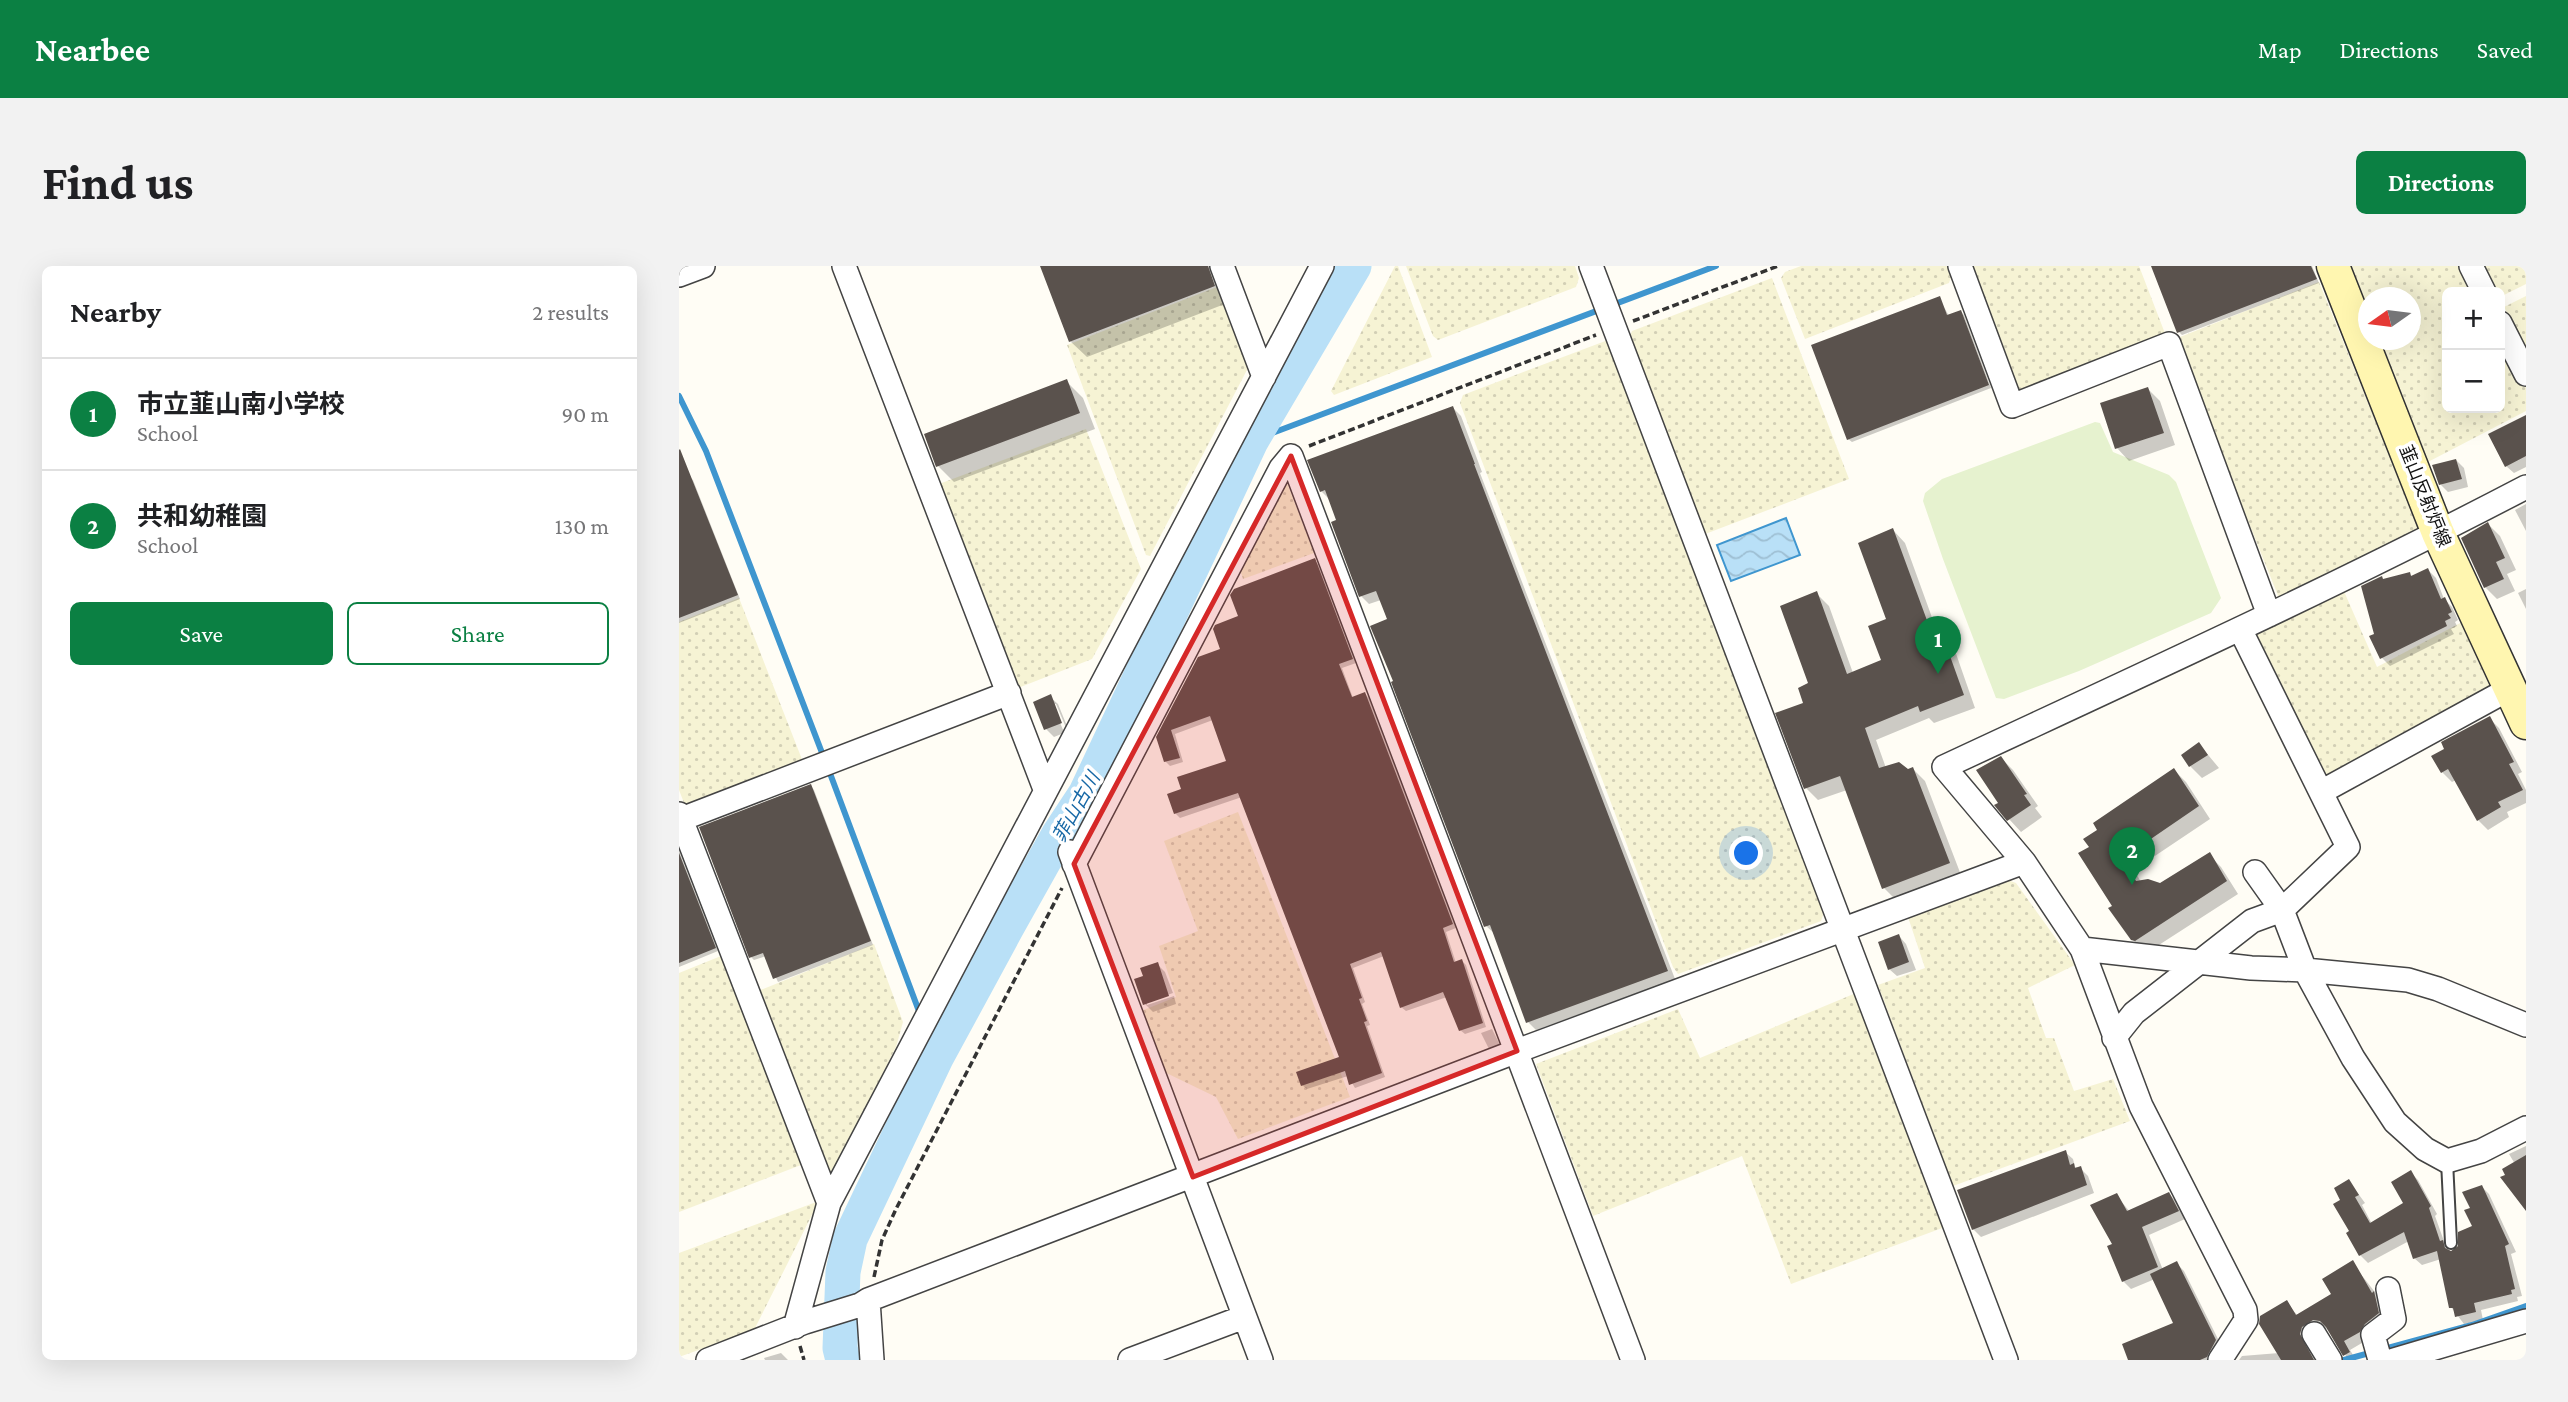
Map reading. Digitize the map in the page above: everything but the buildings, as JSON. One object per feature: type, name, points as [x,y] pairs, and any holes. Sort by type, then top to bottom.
[{"type":"main road","name":"韮山反射炉線","points":[[2333,266],[2438,533],[2514,686],[2526,723]]},
{"type":"street","points":[[679,275],[703,266]]},
{"type":"street","points":[[844,266],[1045,789]]},
{"type":"street","points":[[1222,266],[1264,377]]},
{"type":"street","points":[[800,1325],[829,1203],[1322,266]]},
{"type":"street","points":[[1591,266],[2006,1360]]},
{"type":"street","points":[[1960,266],[2012,406],[2169,344],[2269,615]]},
{"type":"street","points":[[2470,266],[2481,287]]},
{"type":"street","points":[[2505,333],[2526,374]]},
{"type":"street","points":[[1261,1360],[1072,857],[1281,468],[1291,456],[1633,1360]]},
{"type":"street","points":[[2220,1360],[2246,1320],[2245,1310],[2141,1106],[2082,949],[2024,862],[1944,767],[2240,629],[2526,487]]},
{"type":"street","points":[[2114,1038],[2134,1013],[2252,921],[2282,910],[2348,847],[2240,629]]},
{"type":"street","points":[[2321,792],[2514,686]]},
{"type":"street","points":[[829,1203],[680,818],[1009,693]]},
{"type":"street","points":[[708,1360],[2024,862]]},
{"type":"street","points":[[2255,872],[2282,910],[2305,970],[2353,1059],[2395,1122],[2425,1149],[2447,1161],[2481,1151],[2526,1129]]},
{"type":"street","points":[[2082,949],[2197,963],[2409,980],[2526,1025]]},
{"type":"street","points":[[2388,1289],[2394,1319],[2373,1335],[2382,1356],[2526,1321]]},
{"type":"street","points":[[864,1303],[872,1360]]},
{"type":"street","points":[[1131,1360],[1244,1317]]},
{"type":"street","points":[[2314,1334],[2330,1359]]},
{"type":"lane","points":[[2447,1161],[2451,1243]]},
{"type":"path","points":[[1291,456],[1316,442],[1613,324],[1778,266]]},
{"type":"path","points":[[864,1303],[882,1240],[896,1209],[1072,857]]},
{"type":"highlighted area","points":[[1291,456],[1517,1051],[1193,1177],[1074,864]]},
{"type":"shaded area","points":[[1395,266],[1398,266],[1432,357],[1334,395],[1331,391]]},
{"type":"shaded area","points":[[1406,266],[1575,266],[1579,278],[1576,287],[1438,340],[1433,336]]},
{"type":"shaded area","points":[[1801,266],[1949,266],[1952,274],[1949,283],[1805,339],[1781,278],[1785,272]]},
{"type":"shaded area","points":[[1970,266],[2139,266],[2166,336],[2020,392]]},
{"type":"shaded area","points":[[2344,266],[2466,266],[2476,287],[2442,287],[2442,413],[2505,413],[2505,343],[2526,384],[2526,411],[2426,463],[2377,350],[2421,350],[2421,287],[2358,287],[2358,302]]},
{"type":"shaded area","points":[[2483,266],[2526,266],[2526,284],[2505,294],[2505,287],[2494,287]]},
{"type":"shaded area","points":[[1772,278],[1849,479],[1700,536],[1629,338],[1632,331]]},
{"type":"shaded area","points":[[2319,282],[2418,526],[2418,535],[2279,598],[2175,339]]},
{"type":"shaded area","points":[[1217,287],[1248,368],[1150,556],[1146,555],[1067,345]]},
{"type":"shaded area","points":[[2526,296],[2526,347],[2505,309]]},
{"type":"shaded area","points":[[1608,340],[1825,909],[1821,921],[1678,974],[1673,967],[1460,403],[1463,395]]},
{"type":"shaded area","points":[[1086,429],[1141,569],[1092,659],[1018,688],[939,484]]},
{"type":"shaded area","points":[[1281,482],[1287,483],[1314,553],[1243,579],[1239,566]]},
{"type":"shaded area","points":[[2343,589],[2377,667],[2464,621],[2494,686],[2326,781],[2253,640],[2257,628]]},
{"type":"shaded area","points":[[739,598],[803,762],[686,808],[679,790],[679,622]]},
{"type":"shaded area","points":[[1238,812],[1350,1097],[1238,1139],[1216,1097],[1156,1068],[1136,1013],[1176,997],[1159,946],[1198,931],[1164,841]]},
{"type":"shaded area","points":[[2005,879],[2016,883],[2075,965],[2028,988],[2046,1038],[2054,1038],[2074,1091],[2113,1079],[2130,1121],[1953,1186],[1878,985],[1925,968],[1908,917]]},
{"type":"shaded area","points":[[874,944],[903,1022],[896,1047],[833,1173],[826,1171],[758,991]]},
{"type":"shaded area","points":[[721,956],[801,1165],[679,1212],[679,973]]},
{"type":"shaded area","points":[[1856,993],[1945,1227],[1791,1284],[1742,1156],[1593,1216],[1536,1064],[1678,1009],[1700,1058]]},
{"type":"shaded area","points":[[819,1201],[754,1330],[679,1357],[679,1253]]},
{"type":"green space","points":[[2095,422],[2100,423],[2113,452],[2169,475],[2176,482],[2221,598],[2211,613],[2079,671],[2004,699],[1996,698],[1943,559],[1923,501],[1925,493],[1942,479]]},
{"type":"water","points":[[1786,518],[1800,555],[1731,581],[1717,545]]},
{"type":"waterway","name":"菲山古川","points":[[843,1360],[840,1348],[843,1272],[850,1239],[936,1058],[1059,834],[1086,793],[1251,441],[1354,266]]},
{"type":"waterway","points":[[1251,441],[1716,266]]},
{"type":"waterway","points":[[679,396],[706,451],[824,758]]},
{"type":"waterway","points":[[828,768],[920,1014]]},
{"type":"waterway","points":[[926,1030],[936,1058]]},
{"type":"waterway","points":[[2344,1360],[2472,1325],[2526,1306]]},
{"type":"place","name":"市立韮山南小学校","points":[[1938,674]]},
{"type":"place","name":"共和幼稚園","points":[[2132,885]]}]
